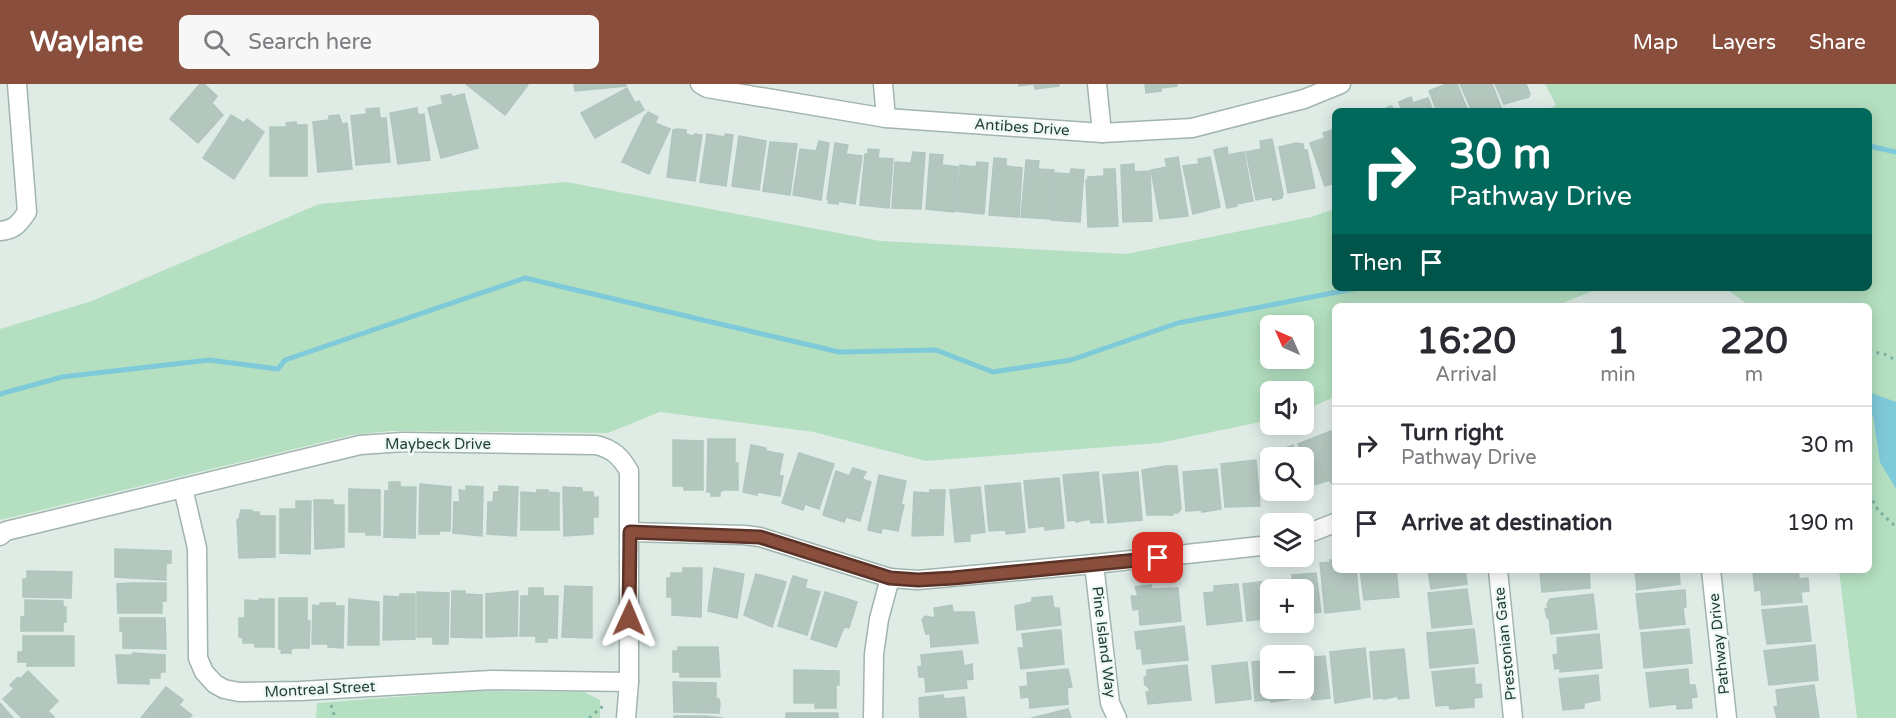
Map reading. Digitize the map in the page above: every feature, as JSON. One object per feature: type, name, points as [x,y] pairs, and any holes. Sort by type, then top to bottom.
[{"type":"street","points":[[0,231],[10,230],[18,225],[27,212],[17,84]]},
{"type":"street","name":"Antibes Drive","points":[[700,84],[707,88],[886,118],[1102,133],[1192,128],[1304,99],[1341,84]]},
{"type":"street","points":[[883,84],[886,118]]},
{"type":"street","points":[[1097,84],[1102,133]]},
{"type":"street","name":"Maybeck Drive","points":[[0,536],[6,531],[360,445],[403,442],[607,447],[616,453],[629,471],[629,682],[626,718]]},
{"type":"street","name":"Montreal Street","points":[[183,488],[197,548],[198,658],[204,672],[215,684],[224,689],[239,692],[300,691],[491,680],[629,682]]},
{"type":"street","points":[[1314,531],[1332,524]]},
{"type":"street","points":[[630,532],[760,537],[890,578],[918,580],[1260,546]]},
{"type":"street","name":"Pine Island Way","points":[[1094,564],[1110,703],[1117,718]]},
{"type":"street","name":"Prestonian Gate","points":[[1498,573],[1513,718]]},
{"type":"street","name":"Pathway Drive","points":[[1711,573],[1727,718]]},
{"type":"street","points":[[873,718],[874,654],[879,619],[890,578]]},
{"type":"path","points":[[1872,352],[1896,360]]},
{"type":"path","points":[[1872,499],[1878,510],[1896,527]]},
{"type":"path","points":[[331,703],[335,718]]},
{"type":"path","points":[[589,718],[603,706]]},
{"type":"green space","points":[[1545,84],[1896,84],[1896,718],[1857,718],[1839,573],[1872,573],[1872,303],[1746,303],[1729,291],[1872,291],[1872,108],[1551,108],[1556,105]]},
{"type":"green space","points":[[566,182],[881,241],[1126,254],[1311,217],[1332,210],[1332,291],[1592,291],[1563,303],[1332,303],[1332,398],[1314,406],[1314,381],[1260,381],[1260,422],[1159,443],[926,461],[814,432],[660,412],[608,433],[391,431],[352,435],[0,520],[0,329],[92,301],[319,204]]},
{"type":"green space","points":[[475,691],[584,692],[600,700],[600,718],[316,718],[317,703]]},
{"type":"water","points":[[1872,393],[1896,402],[1896,489],[1880,462]]},
{"type":"building","points":[[200,84],[204,84],[217,96],[212,103],[223,115],[198,143],[170,119]]},
{"type":"building","points":[[466,84],[527,84],[528,85],[505,115]]},
{"type":"building","points":[[574,84],[626,84],[626,86],[575,91]]},
{"type":"building","points":[[1034,84],[1059,84],[1059,86],[1035,89]]},
{"type":"building","points":[[1145,84],[1177,84],[1177,86],[1146,93]]},
{"type":"building","points":[[1446,84],[1457,84],[1467,108],[1436,108],[1429,91]]},
{"type":"building","points":[[1460,84],[1492,84],[1501,108],[1471,108]]},
{"type":"building","points":[[1495,84],[1526,84],[1529,97],[1504,104]]},
{"type":"building","points":[[627,88],[635,103],[639,101],[644,110],[595,138],[581,113]]},
{"type":"building","points":[[451,94],[452,97],[464,94],[478,148],[441,158],[428,108],[443,104],[441,96]]},
{"type":"building","points":[[1411,97],[1413,103],[1428,98],[1432,108],[1401,108],[1399,102]]},
{"type":"building","points":[[379,108],[380,118],[386,118],[390,162],[356,165],[351,116],[367,114],[366,109]]},
{"type":"building","points":[[417,108],[418,115],[424,114],[430,160],[398,164],[390,113]]},
{"type":"building","points":[[648,112],[658,117],[655,123],[670,129],[649,174],[622,162]]},
{"type":"building","points":[[231,115],[244,123],[247,119],[264,132],[234,179],[203,158]]},
{"type":"building","points":[[339,115],[342,124],[347,123],[352,169],[318,172],[313,122],[329,120],[329,116]]},
{"type":"building","points":[[296,122],[296,125],[307,125],[307,176],[270,176],[270,127],[287,127],[286,123]]},
{"type":"building","points":[[673,130],[686,130],[686,134],[693,136],[702,135],[695,181],[667,177]]},
{"type":"building","points":[[1332,130],[1332,184],[1325,186],[1310,143],[1325,138],[1323,133]]},
{"type":"building","points":[[707,134],[725,137],[725,134],[733,135],[726,186],[700,182]]},
{"type":"building","points":[[739,136],[766,141],[759,190],[732,186]]},
{"type":"building","points":[[1272,139],[1282,198],[1256,200],[1246,152],[1261,149],[1260,141]]},
{"type":"building","points":[[819,141],[829,143],[821,200],[793,195],[800,149],[816,151]]},
{"type":"building","points":[[770,142],[797,144],[790,195],[763,191]]},
{"type":"building","points":[[835,143],[848,145],[846,154],[862,156],[855,204],[838,201],[838,204],[828,203]]},
{"type":"building","points":[[1296,143],[1303,144],[1304,150],[1307,150],[1315,188],[1288,193],[1279,147]]},
{"type":"building","points":[[1227,147],[1228,155],[1244,152],[1253,201],[1227,208],[1214,150]]},
{"type":"building","points":[[868,149],[879,150],[878,158],[893,159],[889,208],[860,205],[865,154],[868,154]]},
{"type":"building","points":[[913,152],[925,153],[921,209],[892,208],[895,162],[911,163]]},
{"type":"building","points":[[930,154],[943,155],[942,165],[958,167],[954,212],[926,209]]},
{"type":"building","points":[[1178,157],[1188,216],[1160,219],[1151,170],[1167,167],[1165,159]]},
{"type":"building","points":[[1210,157],[1220,207],[1193,214],[1183,166],[1199,164],[1198,159]]},
{"type":"building","points":[[994,158],[1006,159],[1006,166],[1022,168],[1019,217],[989,215]]},
{"type":"building","points":[[1026,160],[1039,161],[1038,169],[1054,170],[1050,219],[1021,217]]},
{"type":"building","points":[[977,162],[988,163],[984,214],[955,211],[960,165],[976,167]]},
{"type":"building","points":[[1134,164],[1134,172],[1150,171],[1152,221],[1123,222],[1121,165]]},
{"type":"building","points":[[1071,169],[1084,170],[1080,222],[1051,220],[1055,173],[1070,174]]},
{"type":"building","points":[[1104,169],[1115,169],[1118,226],[1088,227],[1086,180],[1088,177],[1104,176]]},
{"type":"building","points":[[1331,431],[1332,482],[1330,480],[1314,485],[1314,447],[1299,447],[1298,444]]},
{"type":"building","points":[[708,439],[735,439],[738,490],[723,490],[720,496],[711,496],[711,492],[707,492]]},
{"type":"building","points":[[673,440],[703,441],[703,490],[684,490],[684,486],[673,486]]},
{"type":"building","points":[[751,445],[783,454],[779,475],[783,476],[780,496],[743,492]]},
{"type":"building","points":[[799,453],[834,464],[819,509],[805,504],[803,510],[782,503]]},
{"type":"building","points":[[1256,460],[1260,506],[1225,507],[1221,464]]},
{"type":"building","points":[[1177,466],[1181,509],[1178,513],[1172,513],[1173,515],[1147,515],[1142,470]]},
{"type":"building","points":[[853,468],[866,472],[862,479],[871,482],[860,521],[846,517],[844,522],[823,515],[836,471],[849,476]]},
{"type":"building","points":[[1217,469],[1221,509],[1202,512],[1202,510],[1186,511],[1183,472]]},
{"type":"building","points":[[1098,472],[1103,522],[1091,523],[1090,519],[1068,521],[1063,475]]},
{"type":"building","points":[[1138,472],[1142,520],[1108,523],[1103,475]]},
{"type":"building","points":[[879,475],[906,481],[901,504],[904,505],[898,531],[882,528],[881,533],[868,530]]},
{"type":"building","points":[[1059,478],[1064,528],[1045,530],[1045,526],[1029,528],[1024,481]]},
{"type":"building","points":[[389,482],[400,482],[400,487],[416,487],[415,538],[384,537],[385,491],[389,491]]},
{"type":"building","points":[[1020,483],[1025,532],[1006,534],[1006,530],[989,531],[985,486]]},
{"type":"building","points":[[420,484],[451,487],[450,531],[439,531],[439,534],[419,534]]},
{"type":"building","points":[[466,486],[483,487],[482,536],[453,533],[454,502],[460,502],[459,490],[466,491]]},
{"type":"building","points":[[499,486],[518,487],[516,536],[487,534],[488,502],[493,502],[494,492],[499,492]]},
{"type":"building","points":[[563,487],[582,488],[582,492],[593,492],[594,498],[598,497],[598,517],[593,517],[593,534],[564,536]]},
{"type":"building","points":[[980,487],[985,532],[970,534],[970,541],[955,542],[950,490]]},
{"type":"building","points":[[349,489],[380,490],[380,535],[349,532]]},
{"type":"building","points":[[537,490],[559,493],[559,530],[521,530],[521,492],[537,493]]},
{"type":"building","points":[[930,490],[945,490],[943,535],[912,536],[914,492],[930,493]]},
{"type":"building","points":[[314,500],[333,500],[333,505],[344,505],[344,547],[315,549]]},
{"type":"building","points":[[296,501],[311,501],[310,554],[280,553],[280,509],[296,509]]},
{"type":"building","points":[[241,510],[259,512],[259,516],[275,516],[275,557],[239,558],[237,520]]},
{"type":"building","points":[[115,549],[171,551],[171,563],[166,564],[166,580],[115,577]]},
{"type":"building","points":[[1332,560],[1332,573],[1356,573],[1360,609],[1325,613],[1320,563]]},
{"type":"building","points":[[683,568],[702,568],[701,617],[672,615],[672,597],[667,597],[667,578],[671,578],[671,573],[683,573]]},
{"type":"building","points":[[714,568],[744,574],[737,618],[708,611]]},
{"type":"building","points":[[27,571],[72,572],[71,598],[23,597],[23,579],[27,579]]},
{"type":"building","points":[[1316,573],[1321,612],[1314,613],[1314,579],[1292,579],[1292,575]]},
{"type":"building","points":[[1360,573],[1396,573],[1399,597],[1364,600]]},
{"type":"building","points":[[1428,573],[1465,573],[1467,584],[1431,589]]},
{"type":"building","points":[[1540,573],[1589,573],[1590,588],[1542,592]]},
{"type":"building","points":[[1635,573],[1679,573],[1680,584],[1637,590]]},
{"type":"building","points":[[1753,573],[1798,573],[1799,579],[1808,578],[1809,591],[1801,592],[1802,602],[1762,605],[1761,590],[1755,591]]},
{"type":"building","points":[[756,574],[786,582],[772,627],[744,615]]},
{"type":"building","points":[[793,576],[807,580],[805,588],[820,592],[807,635],[778,626]]},
{"type":"building","points":[[1260,582],[1260,619],[1247,621],[1243,584]]},
{"type":"building","points":[[166,583],[166,601],[162,601],[162,613],[118,613],[117,584]]},
{"type":"building","points":[[1238,584],[1242,621],[1207,625],[1204,593],[1214,592],[1214,586]]},
{"type":"building","points":[[1151,585],[1152,589],[1178,588],[1181,621],[1140,625],[1139,609],[1133,610],[1131,596],[1138,596],[1135,587]]},
{"type":"building","points":[[565,586],[592,587],[592,638],[562,637]]},
{"type":"building","points":[[529,588],[543,588],[543,596],[558,596],[557,638],[547,638],[547,642],[536,642],[536,636],[520,636],[521,596],[529,596]]},
{"type":"building","points":[[1467,589],[1472,624],[1432,628],[1428,593]]},
{"type":"building","points":[[1685,590],[1686,607],[1683,608],[1685,624],[1640,629],[1636,594]]},
{"type":"building","points":[[452,591],[482,595],[482,638],[451,637]]},
{"type":"building","points":[[518,591],[517,636],[486,637],[486,594]]},
{"type":"building","points":[[417,592],[449,593],[448,644],[433,644],[433,637],[417,637]]},
{"type":"building","points":[[825,592],[857,602],[849,628],[844,627],[836,647],[811,639]]},
{"type":"building","points":[[400,594],[415,594],[415,639],[383,640],[384,596],[400,597]]},
{"type":"building","points":[[1593,594],[1597,629],[1551,634],[1545,609],[1548,608],[1547,604],[1550,599]]},
{"type":"building","points":[[1052,596],[1054,608],[1059,608],[1061,625],[1017,630],[1015,606],[1032,602],[1032,598]]},
{"type":"building","points":[[279,598],[307,598],[307,621],[310,621],[309,648],[294,648],[291,649],[291,653],[281,653],[282,649],[279,649]]},
{"type":"building","points":[[259,599],[274,599],[274,647],[255,647],[255,643],[243,643],[243,638],[239,637],[239,618],[245,618],[245,600],[259,601]]},
{"type":"building","points":[[349,599],[379,602],[379,645],[348,645]]},
{"type":"building","points":[[25,600],[63,601],[63,607],[66,607],[66,622],[63,622],[63,631],[21,631],[21,617],[25,616]]},
{"type":"building","points":[[320,603],[335,603],[335,606],[344,606],[343,648],[328,647],[328,644],[312,644],[313,605],[320,606]]},
{"type":"building","points":[[952,605],[953,612],[974,612],[978,643],[931,647],[930,634],[926,634],[922,620],[925,616],[935,618],[934,608]]},
{"type":"building","points":[[1807,606],[1811,641],[1767,644],[1762,610]]},
{"type":"building","points":[[120,618],[165,618],[166,649],[123,648]]},
{"type":"building","points":[[1184,626],[1188,660],[1143,664],[1141,648],[1137,649],[1135,632]]},
{"type":"building","points":[[1474,629],[1478,663],[1430,668],[1427,633]]},
{"type":"building","points":[[1689,629],[1692,663],[1644,668],[1641,633]]},
{"type":"building","points":[[1061,630],[1064,664],[1021,669],[1018,648],[1024,648],[1022,634]]},
{"type":"building","points":[[1599,634],[1602,668],[1560,672],[1560,668],[1555,669],[1553,655],[1558,654],[1557,638]]},
{"type":"building","points":[[23,636],[74,636],[74,666],[27,666],[27,662],[18,662],[18,652],[23,652]]},
{"type":"building","points":[[1815,645],[1818,680],[1769,685],[1764,651]]},
{"type":"building","points":[[678,647],[718,647],[720,677],[680,677],[680,672],[673,672],[673,651],[678,651]]},
{"type":"building","points":[[1365,648],[1370,697],[1335,703],[1330,652]]},
{"type":"building","points":[[1404,649],[1409,698],[1398,699],[1398,696],[1374,699],[1370,652]]},
{"type":"building","points":[[962,651],[964,666],[972,664],[973,679],[966,680],[967,688],[926,692],[925,677],[919,677],[918,667],[922,666],[921,655]]},
{"type":"building","points":[[133,653],[165,655],[165,672],[160,672],[160,678],[149,678],[149,684],[118,683],[116,655],[133,655]]},
{"type":"building","points":[[1325,656],[1330,698],[1312,700],[1314,699],[1314,657]]},
{"type":"building","points":[[1260,661],[1260,699],[1290,699],[1271,702],[1271,700],[1255,701],[1252,662]]},
{"type":"building","points":[[1247,662],[1251,699],[1216,703],[1212,666]]},
{"type":"building","points":[[1187,665],[1191,700],[1148,704],[1146,692],[1149,692],[1149,688],[1145,685],[1144,678],[1147,670]]},
{"type":"building","points":[[1474,668],[1475,685],[1481,684],[1482,697],[1474,698],[1474,707],[1450,709],[1449,705],[1436,706],[1432,672]]},
{"type":"building","points":[[1068,669],[1072,687],[1067,688],[1068,704],[1030,708],[1029,697],[1021,698],[1020,687],[1028,686],[1027,673]]},
{"type":"building","points":[[1688,669],[1689,685],[1695,685],[1697,697],[1691,698],[1692,708],[1677,709],[1677,704],[1650,707],[1646,673]]},
{"type":"building","points":[[794,670],[839,671],[839,685],[836,685],[836,708],[815,708],[815,703],[794,703]]},
{"type":"building","points":[[28,671],[58,701],[48,711],[54,717],[22,718],[3,699],[14,689],[10,685]]},
{"type":"building","points":[[1598,675],[1600,700],[1584,703],[1584,708],[1563,710],[1559,679]]},
{"type":"building","points":[[673,682],[716,683],[716,699],[719,699],[720,703],[719,713],[674,712]]},
{"type":"building","points":[[1814,685],[1819,718],[1777,718],[1774,707],[1778,706],[1776,690]]},
{"type":"building","points":[[166,687],[183,700],[179,705],[192,715],[189,718],[141,718]]},
{"type":"building","points":[[943,695],[944,699],[964,697],[966,718],[920,718],[919,698]]},
{"type":"building","points":[[0,703],[13,718],[0,718]]},
{"type":"building","points":[[1068,709],[1071,718],[1032,718]]},
{"type":"building","points":[[786,713],[838,713],[838,718],[786,718]]},
{"type":"building","points":[[674,716],[706,716],[723,718],[674,718]]},
{"type":"waterway","points":[[1872,147],[1896,152]]},
{"type":"waterway","points":[[0,394],[62,377],[209,360],[278,369],[285,360],[525,278],[839,352],[936,350],[993,372],[1071,360],[1178,323],[1343,291]]},
{"type":"route","points":[[629,618],[630,532],[760,537],[890,578],[918,580],[1158,558]]}]
